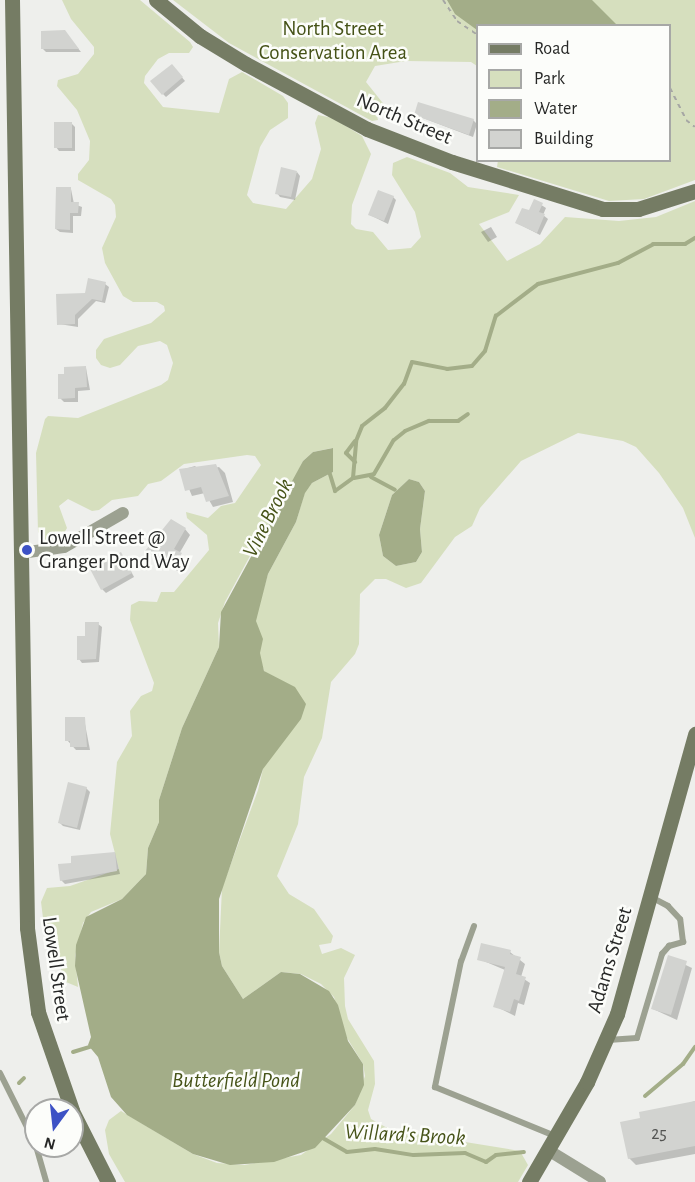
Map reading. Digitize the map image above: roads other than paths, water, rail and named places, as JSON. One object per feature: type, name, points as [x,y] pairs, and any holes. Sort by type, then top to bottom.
[{"type":"main road","name":"Lowell Street","points":[[12,0],[30,957],[43,1031],[67,1098]]},
{"type":"main road","name":"North Street","points":[[156,0],[211,43],[304,96],[373,131],[458,165],[603,209],[638,209],[695,191]]},
{"type":"main road","name":"Adams Street","points":[[529,1182],[607,1040],[628,983],[695,734]]},
{"type":"main road","name":"Lowell Street","points":[[84,1135],[108,1182]]},
{"type":"street","points":[[21,554],[64,547],[123,513]]},
{"type":"street","points":[[552,1143],[600,1182]]},
{"type":"lane","points":[[607,1040],[637,1038],[662,954],[669,946],[683,942],[684,928],[676,915],[651,897]]},
{"type":"lane","points":[[474,926],[461,961],[435,1087],[552,1143]]},
{"type":"lane","points":[[0,1073],[24,1122]]},
{"type":"lane","points":[[40,1158],[47,1181]]},
{"type":"water","points":[[447,0],[592,0],[616,24],[476,24],[476,29],[455,14]]},
{"type":"water","name":"Butterfield Pond","points":[[333,448],[333,472],[312,483],[305,493],[296,522],[268,574],[256,621],[263,639],[260,653],[264,671],[295,687],[306,704],[301,719],[263,769],[219,899],[219,952],[222,966],[243,999],[281,972],[300,974],[329,991],[338,1005],[348,1041],[363,1064],[364,1085],[355,1105],[315,1148],[274,1162],[230,1165],[193,1154],[127,1115],[111,1097],[98,1057],[88,1045],[91,1037],[75,966],[76,945],[86,917],[122,899],[146,874],[148,848],[159,822],[159,800],[182,728],[219,647],[221,612],[303,461],[313,452]]},
{"type":"water","points":[[409,479],[419,482],[425,491],[420,529],[422,552],[416,562],[396,566],[383,556],[379,535],[392,495]]},
{"type":"waterway","name":"Vine Brook","points":[[329,471],[335,491],[353,478],[356,441],[362,426],[385,408],[404,384],[412,362],[447,369],[472,366],[485,351],[496,316],[538,284],[618,263],[653,244],[685,244],[695,238]]},
{"type":"waterway","points":[[354,478],[374,474],[394,440],[405,431],[429,421],[458,421],[468,414]]},
{"type":"waterway","points":[[355,441],[346,453],[355,462]]},
{"type":"waterway","points":[[371,477],[395,490]]},
{"type":"waterway","name":"Vine Brook","points":[[73,1052],[93,1046]]},
{"type":"waterway","name":"Willard's Brook","points":[[645,1096],[683,1064],[695,1047]]},
{"type":"waterway","name":"Vine Brook","points":[[19,1083],[24,1078]]},
{"type":"waterway","name":"Willard's Brook","points":[[321,1137],[347,1152],[375,1149],[414,1155],[465,1153],[486,1162],[496,1155],[524,1152]]},
{"type":"place","name":"Lowell Street @ Granger Pond Way","points":[[27,550]]},
{"type":"park label","name":"North Street Conservation Area","points":[[333,41]]}]
